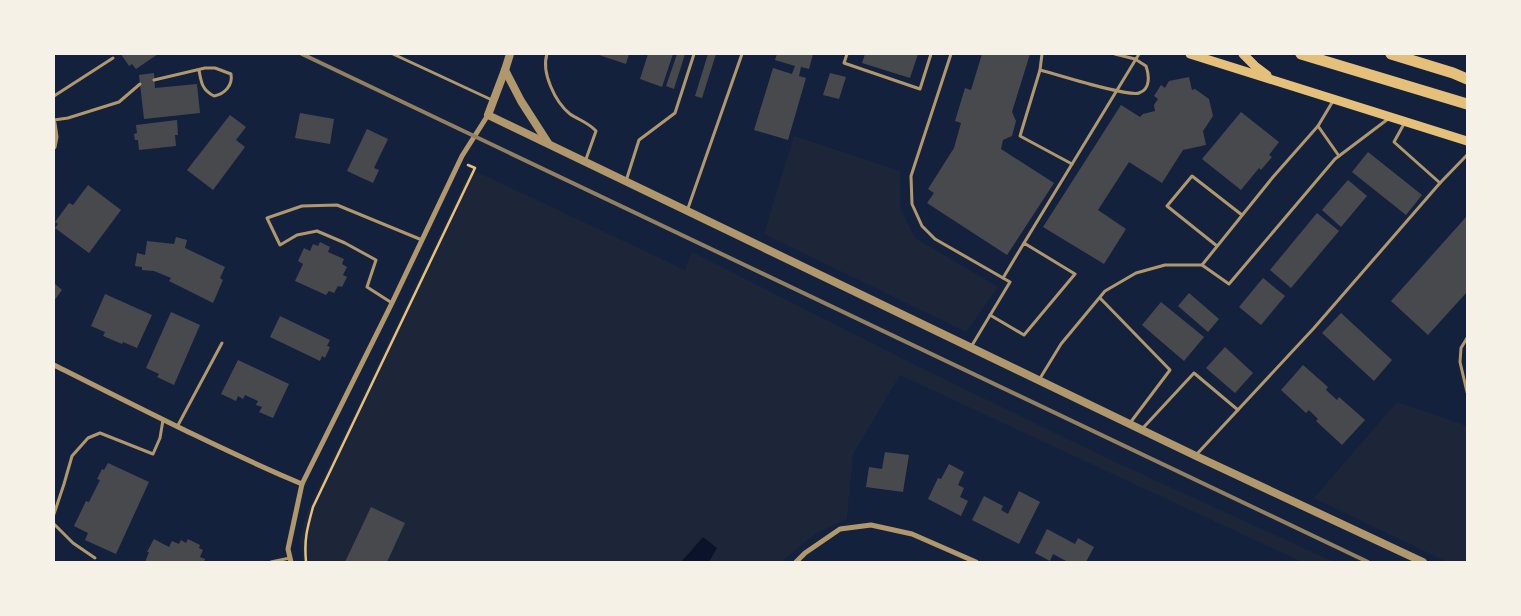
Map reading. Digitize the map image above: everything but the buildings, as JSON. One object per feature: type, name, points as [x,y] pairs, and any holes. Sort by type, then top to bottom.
[{"type":"highway","points":[[1301,54],[1467,104]]},
{"type":"highway","points":[[1391,54],[1467,77]]},
{"type":"main road","points":[[1190,54],[1467,141]]},
{"type":"main road","points":[[1243,54],[1255,66],[1273,79]]},
{"type":"street","points":[[290,560],[288,550],[302,484],[460,161],[488,115],[510,54]]},
{"type":"street","points":[[505,70],[521,101],[549,145]]},
{"type":"street","points":[[488,115],[1196,456],[1423,562]]},
{"type":"street","points":[[54,121],[56,138],[54,147]]},
{"type":"street","points":[[54,365],[258,466],[302,484]]},
{"type":"street","points":[[796,562],[805,552],[840,529],[871,525],[912,534],[976,562]]},
{"type":"lane","points":[[393,54],[494,100]]},
{"type":"lane","points":[[547,54],[548,79],[556,97],[570,113],[591,125],[596,131],[586,162]]},
{"type":"lane","points":[[626,182],[640,140],[675,113],[694,54]]},
{"type":"lane","points":[[688,211],[742,54]]},
{"type":"lane","points":[[847,54],[844,64],[920,89],[931,54]]},
{"type":"lane","points":[[951,54],[911,176],[912,204],[922,226],[935,239],[1010,282],[972,347]]},
{"type":"lane","points":[[1042,54],[1040,70],[1020,136],[1072,164]]},
{"type":"lane","points":[[1040,70],[1117,90],[1140,93],[1147,87],[1150,77],[1146,66],[1135,60],[1115,54]]},
{"type":"lane","points":[[1003,278],[1139,54]]},
{"type":"lane","points":[[54,96],[113,58]]},
{"type":"lane","points":[[154,80],[199,70],[214,68],[231,74],[232,80],[222,94],[214,96],[204,89],[199,70]]},
{"type":"lane","points":[[54,121],[119,102],[140,84]]},
{"type":"lane","points":[[1202,265],[1318,126],[1334,100]]},
{"type":"lane","points":[[1039,380],[1061,344],[1105,291],[1136,273],[1165,266],[1202,265],[1229,284],[1335,159],[1390,117]]},
{"type":"lane","points":[[1406,121],[1394,142],[1440,183]]},
{"type":"lane","points":[[1318,126],[1339,156]]},
{"type":"lane","points":[[1196,456],[1314,328],[1440,183],[1467,155]]},
{"type":"lane","points":[[1217,246],[1167,206],[1192,176],[1242,216]]},
{"type":"lane","points":[[392,303],[367,287],[376,260],[345,243],[317,231],[297,235],[280,245],[267,218],[302,206],[337,205],[422,240]]},
{"type":"lane","points":[[990,315],[1024,334],[1075,274],[1024,243]]},
{"type":"lane","points":[[1100,298],[1170,370],[1130,424]]},
{"type":"lane","points":[[1467,338],[1461,348],[1460,362],[1467,392]]},
{"type":"lane","points":[[177,427],[222,343]]},
{"type":"lane","points":[[1142,430],[1194,373],[1238,410]]},
{"type":"lane","points":[[54,514],[72,456],[88,438],[100,432],[153,454],[160,438],[163,420]]},
{"type":"lane","points":[[54,524],[73,543],[95,558]]},
{"type":"lane","points":[[271,562],[290,560]]},
{"type":"path","points":[[306,562],[304,544],[313,507],[475,168],[460,161]]},
{"type":"shaded area","points":[[794,136],[900,171],[901,210],[915,238],[998,287],[966,332],[764,234]]},
{"type":"shaded area","points":[[471,169],[685,270],[692,252],[911,363],[1113,461],[1334,562],[1302,562],[900,375],[853,454],[847,519],[815,534],[781,562],[303,562],[300,540],[307,512]]},
{"type":"shaded area","points":[[1397,402],[1467,426],[1467,562],[1447,562],[1314,498]]},
{"type":"shaded area","points":[[703,537],[717,548],[709,562],[681,562]]},
{"type":"railway","points":[[302,54],[1368,562]]}]
